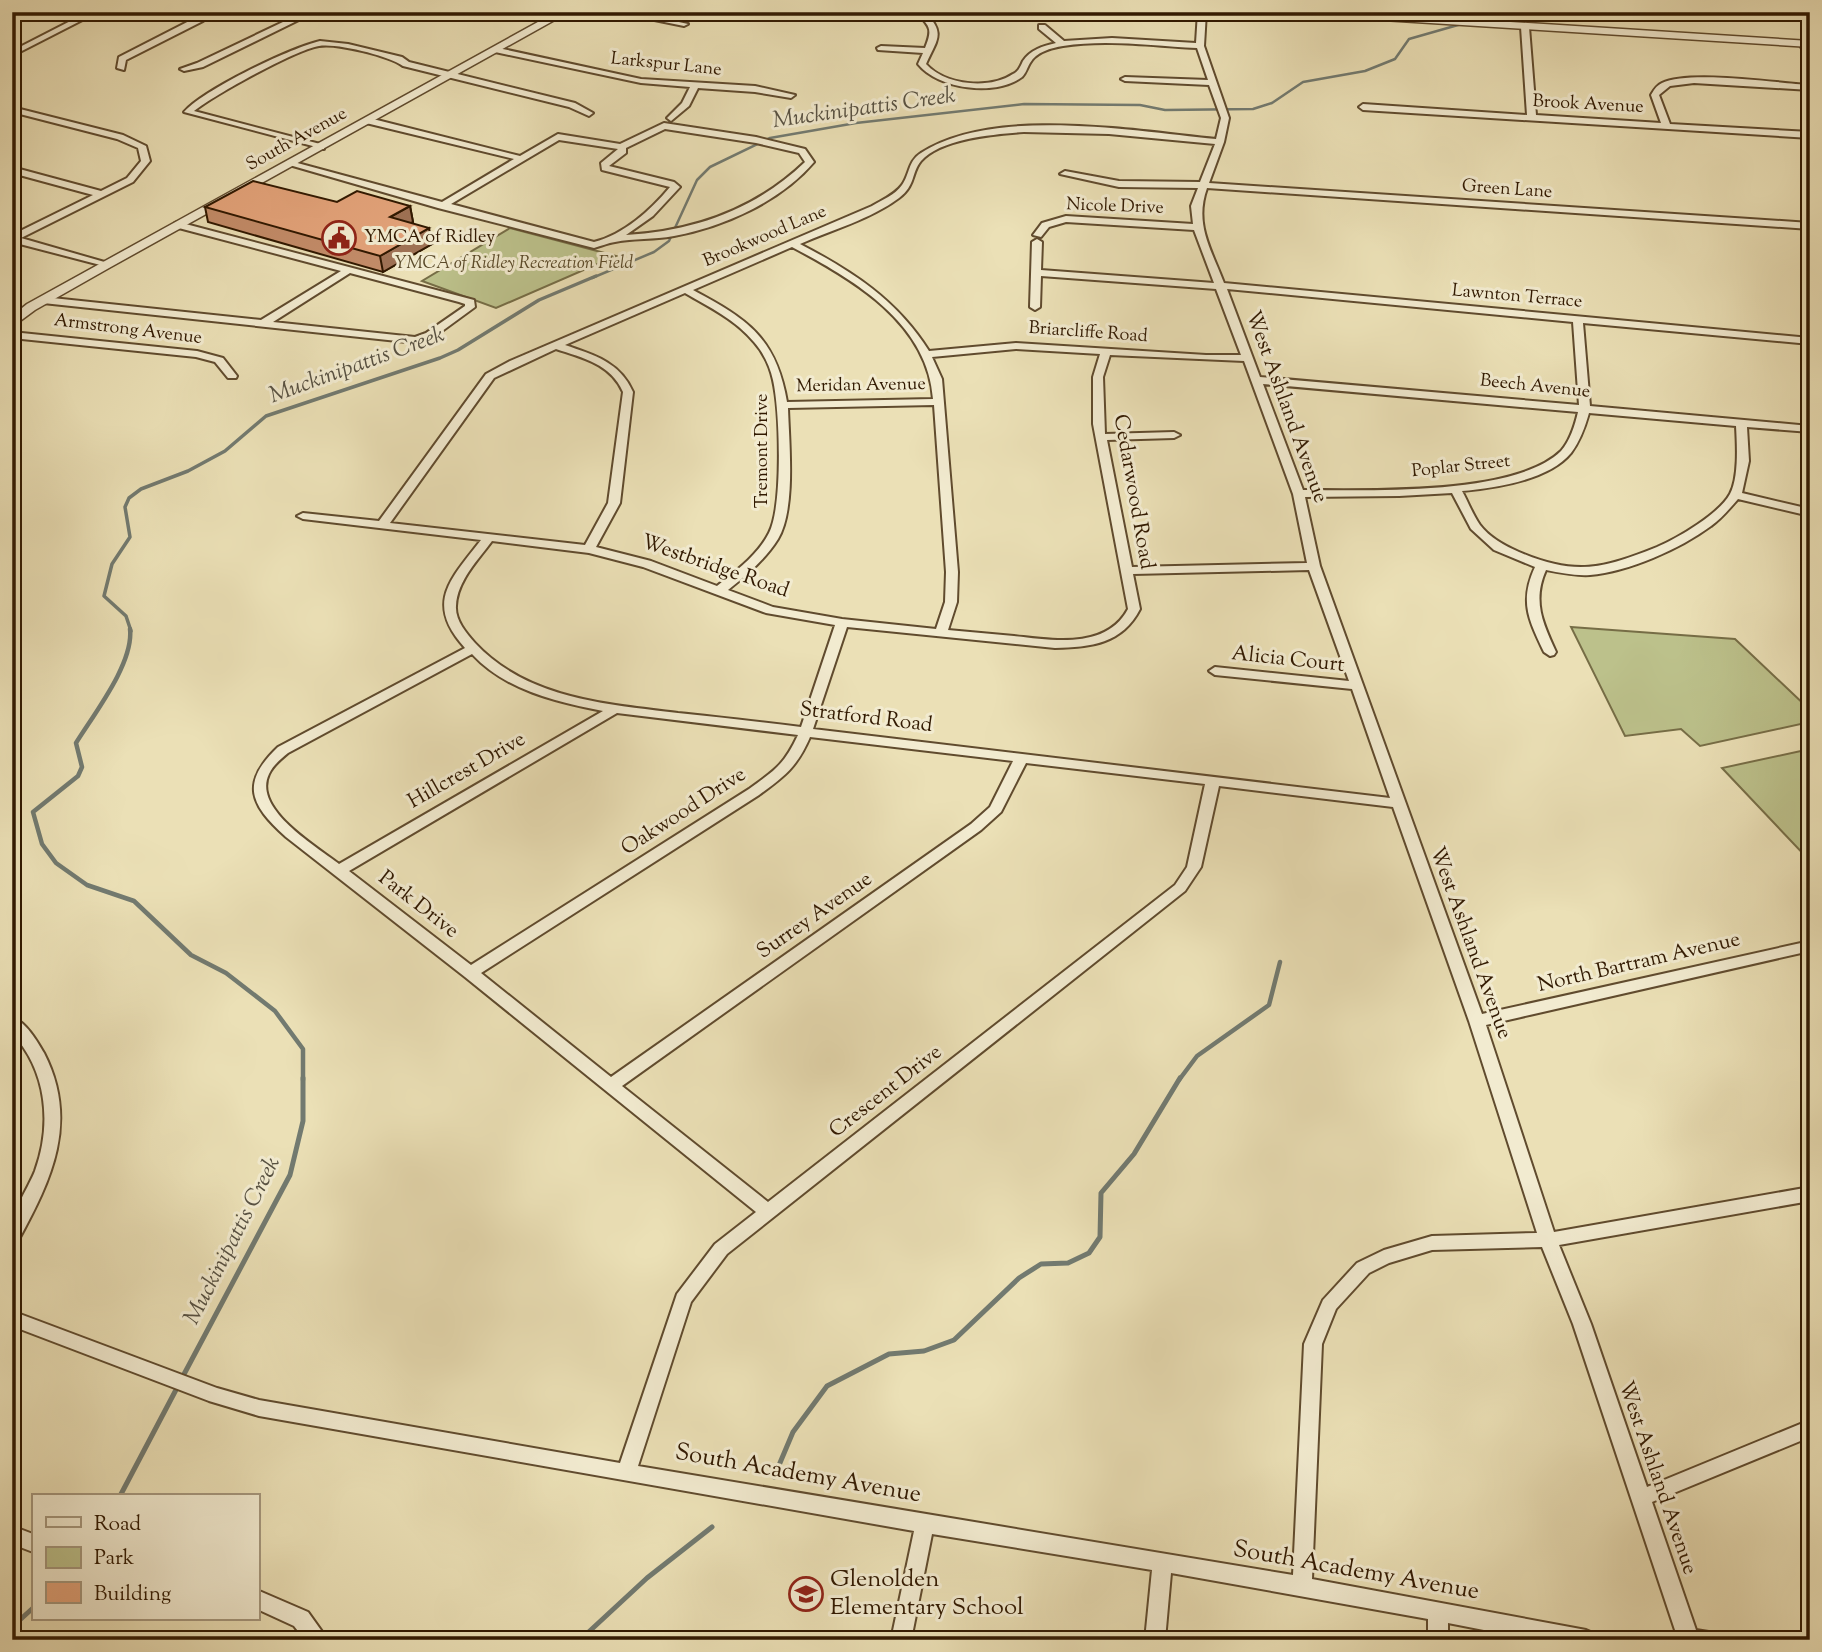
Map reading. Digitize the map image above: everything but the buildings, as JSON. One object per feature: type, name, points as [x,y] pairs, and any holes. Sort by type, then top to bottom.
[{"type":"street","points":[[12,54],[94,12]]},
{"type":"street","points":[[121,68],[122,59],[200,19],[206,12]]},
{"type":"street","points":[[184,69],[200,65],[311,12]]},
{"type":"street","name":"South Avenue","points":[[12,323],[43,300],[105,265],[564,12]]},
{"type":"street","points":[[619,12],[684,24]]},
{"type":"street","points":[[920,12],[933,24],[934,36],[922,64],[933,77],[947,82],[987,84],[1005,81],[1020,74],[1029,58],[1042,50],[1062,44],[1104,42],[1200,46]]},
{"type":"street","points":[[1198,227],[1196,206],[1220,142],[1225,118],[1200,46],[1202,12]]},
{"type":"street","points":[[1303,12],[1806,44],[1810,56]]},
{"type":"street","points":[[1042,27],[1062,44]]},
{"type":"street","points":[[1525,27],[1532,118]]},
{"type":"street","points":[[321,147],[188,112],[191,107],[210,96],[310,44],[326,43],[572,105],[589,113]]},
{"type":"street","points":[[881,48],[927,51]]},
{"type":"street","name":"Larkspur Lane","points":[[498,50],[617,77],[791,95]]},
{"type":"street","points":[[1125,79],[1213,83]]},
{"type":"street","points":[[1666,125],[1655,95],[1659,88],[1669,82],[1690,80],[1810,88]]},
{"type":"street","points":[[671,118],[687,104],[695,85]]},
{"type":"street","name":"Brook Avenue","points":[[1363,107],[1810,135]]},
{"type":"street","points":[[12,109],[120,137],[142,146],[146,161],[130,180],[12,239]]},
{"type":"street","points":[[369,121],[519,158]]},
{"type":"street","points":[[441,206],[558,137],[621,147],[664,126],[802,151],[810,162],[798,174],[740,209],[681,232],[614,239]]},
{"type":"street","name":"Brookwood Lane","points":[[383,524],[483,382],[500,369],[875,208],[896,196],[908,184],[912,165],[923,155],[963,137],[1035,129],[1220,142]]},
{"type":"street","points":[[290,164],[580,243],[602,244],[614,239],[652,211],[675,187],[605,168],[604,165],[623,151],[621,147]]},
{"type":"street","points":[[12,170],[101,194]]},
{"type":"street","name":"Green Lane","points":[[1065,174],[1119,184],[1203,185],[1810,226]]},
{"type":"street","name":"Nicole Drive","points":[[1035,307],[1037,239],[1041,228],[1048,223],[1066,219],[1198,227]]},
{"type":"street","points":[[43,300],[416,340],[430,335],[470,307],[470,302],[463,300],[178,225]]},
{"type":"street","name":"West Ashland Avenue","points":[[1198,227],[1299,494],[1314,566],[1477,1021],[1548,1240],[1582,1324],[1692,1639]]},
{"type":"street","points":[[12,239],[105,265]]},
{"type":"street","points":[[794,244],[848,274],[878,296],[906,323],[928,354],[937,380],[952,572],[951,602],[941,633]]},
{"type":"street","points":[[264,323],[349,270]]},
{"type":"street","name":"Lawnton Terrace","points":[[1037,273],[1221,286],[1810,341]]},
{"type":"street","name":"Tremont Drive","points":[[686,290],[729,313],[753,334],[779,374],[785,405],[783,506],[779,524],[773,537],[756,559],[719,591]]},
{"type":"street","name":"Poplar Street","points":[[1299,494],[1455,488],[1506,483],[1548,467],[1572,443],[1584,410],[1578,320]]},
{"type":"street","name":"Armstrong Avenue","points":[[12,335],[197,354],[219,360],[233,376]]},
{"type":"street","points":[[556,345],[607,364],[621,376],[628,392],[614,503],[589,549]]},
{"type":"street","name":"Briarcliffe Road","points":[[928,354],[1016,346],[1206,358],[1247,358]]},
{"type":"street","name":"Cedarwood Road","points":[[1106,351],[1098,377],[1101,437],[1134,608],[1127,624],[1114,633]]},
{"type":"street","name":"Beech Avenue","points":[[1256,380],[1810,429]]},
{"type":"street","name":"Meridan Avenue","points":[[785,405],[939,402]]},
{"type":"street","points":[[1455,488],[1475,527],[1499,547],[1542,566],[1591,571],[1622,565],[1676,543],[1708,523],[1736,495],[1743,461],[1741,423]]},
{"type":"street","points":[[1101,437],[1174,435]]},
{"type":"street","points":[[1736,495],[1810,513]]},
{"type":"street","name":"Westbridge Road","points":[[303,516],[589,549],[647,564],[770,610],[842,623],[1055,644],[1090,642],[1114,633]]},
{"type":"street","name":"Stratford Road","points":[[489,537],[454,588],[450,600],[452,621],[472,649],[505,675],[552,696],[615,709],[1398,803]]},
{"type":"street","points":[[1127,571],[1314,566]]},
{"type":"street","points":[[1542,566],[1532,585],[1531,604],[1550,652]]},
{"type":"street","name":"Oakwood Drive","points":[[470,973],[772,779],[794,758],[806,731],[842,623]]},
{"type":"street","name":"Park Drive","points":[[472,649],[312,733],[276,756],[263,772],[259,795],[266,811],[291,834],[340,870],[767,1211]]},
{"type":"street","name":"Alicia Court","points":[[1215,671],[1357,686]]},
{"type":"street","name":"Hillcrest Drive","points":[[340,870],[615,709]]},
{"type":"street","name":"Surrey Avenue","points":[[610,1086],[976,827],[996,808],[1021,759]]},
{"type":"street","name":"Crescent Drive","points":[[627,1471],[684,1299],[721,1248],[1180,888],[1194,867],[1213,781]]},
{"type":"street","name":"North Bartram Avenue","points":[[1477,1021],[1810,946]]},
{"type":"street","points":[[12,1023],[33,1048],[50,1083],[55,1129],[34,1200],[12,1237]]},
{"type":"street","points":[[1302,1586],[1313,1344],[1329,1305],[1363,1268],[1384,1257],[1432,1243],[1548,1240],[1810,1194]]},
{"type":"street","name":"South Academy Avenue","points":[[12,1318],[215,1395],[259,1408],[627,1471],[727,1491],[1302,1586],[1586,1640]]},
{"type":"street","points":[[1643,1497],[1810,1428]]},
{"type":"street","points":[[901,1640],[926,1522]]},
{"type":"street","points":[[12,1535],[32,1543]]},
{"type":"street","points":[[1155,1640],[1163,1564]]},
{"type":"street","points":[[259,1600],[301,1619],[318,1640]]},
{"type":"street","points":[[1438,1611],[1438,1640]]},
{"type":"green space","name":"YMCA of Ridley Recreation Field","points":[[510,228],[616,256],[496,308],[422,281]]},
{"type":"green space","points":[[1571,627],[1735,639],[1810,710],[1810,722],[1700,746],[1681,729],[1625,736]]},
{"type":"green space","points":[[1810,749],[1810,861],[1722,768]]},
{"type":"waterway","name":"Muckinipattis Creek","points":[[592,278],[654,252],[669,241],[697,180],[710,167],[770,138],[856,123],[1024,104],[1140,105],[1165,110],[1253,109],[1272,103],[1303,82],[1365,71],[1395,59],[1409,39],[1458,25]]},
{"type":"waterway","name":"Muckinipattis Creek","points":[[131,631],[126,616],[104,596],[112,564],[130,537],[125,507],[129,498],[141,489],[188,471],[225,451],[266,416],[440,358],[458,350],[539,300],[596,276]]},
{"type":"waterway","name":"Muckinipattis Creek","points":[[130,629],[130,642],[119,672],[76,743],[82,767],[78,776],[33,812],[42,844],[56,863],[87,885],[134,901],[191,955],[226,973],[275,1011],[303,1049],[303,1121],[290,1175],[182,1378]]},
{"type":"waterway","points":[[1179,1080],[1197,1056],[1269,1005],[1280,962]]},
{"type":"waterway","points":[[774,1477],[793,1432],[827,1386],[889,1354],[924,1351],[954,1340],[1019,1278],[1041,1264],[1068,1263],[1089,1253],[1100,1237],[1101,1193],[1134,1154],[1180,1078]]},
{"type":"waterway","name":"Muckinipattis Creek","points":[[121,1494],[178,1386]]},
{"type":"waterway","points":[[580,1640],[647,1578],[712,1527]]},
{"type":"waterway","name":"Muckinipattis Creek","points":[[12,1627],[32,1609]]},
{"type":"place","name":"YMCA of Ridley","points":[[339,238]]},
{"type":"place","name":"Glenolden Elementary School","points":[[806,1594]]}]
